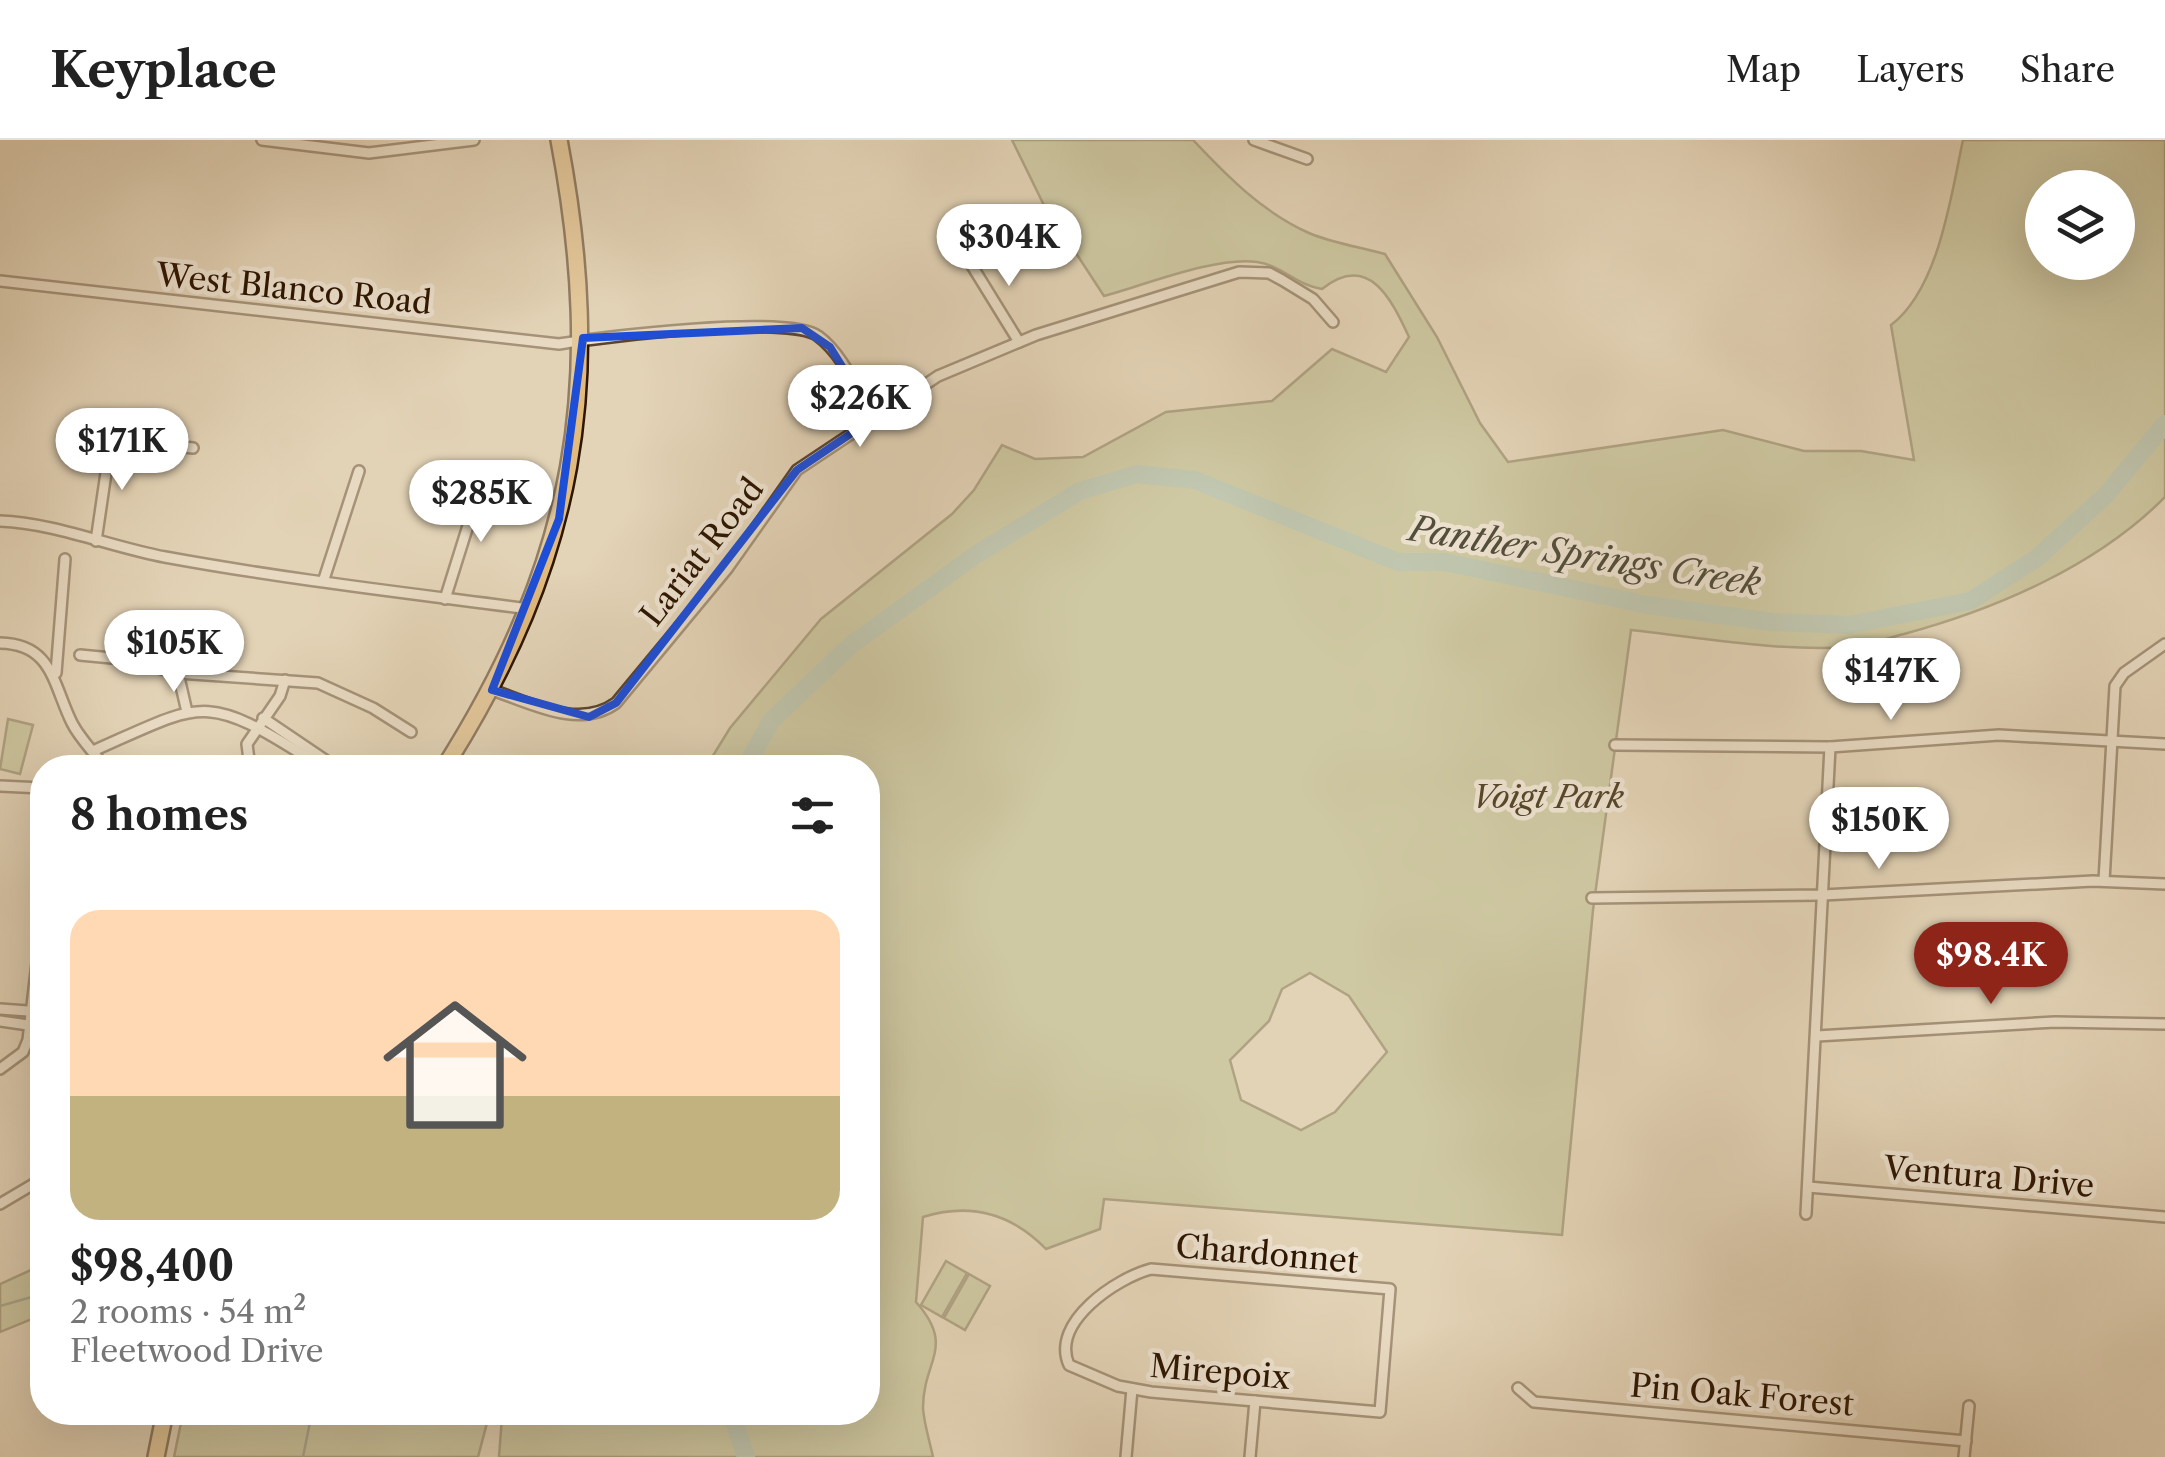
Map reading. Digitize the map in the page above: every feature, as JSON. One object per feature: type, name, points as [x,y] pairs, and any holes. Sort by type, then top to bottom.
[{"type":"main road","points":[[452,755],[492,690],[529,609],[566,486],[583,338],[578,258],[559,140]]},
{"type":"main road","points":[[156,1457],[162,1425]]},
{"type":"street","points":[[262,140],[369,153],[474,141]]},
{"type":"street","points":[[1254,140],[1306,159]]},
{"type":"street","points":[[966,256],[1019,342]]},
{"type":"street","name":"Lariat Road","points":[[492,690],[576,716],[602,713],[616,702],[727,569],[797,470],[938,376],[1134,301],[1245,271],[1269,273],[1282,280],[1313,299],[1333,322]]},
{"type":"street","name":"West Blanco Road","points":[[0,281],[559,344],[583,338],[802,328],[830,347],[874,418]]},
{"type":"street","points":[[96,542],[111,438],[192,448]]},
{"type":"street","points":[[324,579],[359,471]]},
{"type":"street","points":[[445,599],[482,482]]},
{"type":"street","points":[[0,521],[168,558],[324,579],[381,592],[529,609]]},
{"type":"street","points":[[65,559],[56,673],[72,724],[96,755]]},
{"type":"street","points":[[0,643],[26,647],[56,673]]},
{"type":"street","points":[[2104,881],[2115,686],[2124,672],[2165,644]]},
{"type":"street","points":[[80,655],[122,659],[178,673],[331,687],[411,732]]},
{"type":"street","points":[[178,673],[186,712]]},
{"type":"street","points":[[246,755],[285,680]]},
{"type":"street","points":[[93,751],[186,712],[220,712],[260,722],[321,755]]},
{"type":"street","points":[[260,722],[302,755]]},
{"type":"street","points":[[1615,745],[1830,747],[1999,735],[2165,744]]},
{"type":"street","points":[[1806,1214],[1830,747]]},
{"type":"street","points":[[0,786],[30,787]]},
{"type":"street","points":[[1592,898],[1822,895],[2104,881],[2165,884]]},
{"type":"street","points":[[0,1009],[30,1011]]},
{"type":"street","points":[[0,1021],[30,1025],[23,1052],[0,1069]]},
{"type":"street","points":[[1816,1036],[2055,1022],[2165,1024]]},
{"type":"street","points":[[0,1204],[30,1186]]},
{"type":"street","name":"Ventura Drive","points":[[1808,1187],[2165,1218]]},
{"type":"street","name":"Chardonnet","points":[[1066,1357],[1068,1340],[1087,1307],[1125,1279],[1151,1270],[1390,1289],[1380,1412]]},
{"type":"street","name":"Mirepoix","points":[[1066,1357],[1079,1372],[1132,1390],[1380,1412]]},
{"type":"street","name":"Pin Oak Forest","points":[[1518,1388],[1534,1402],[1966,1441]]},
{"type":"street","points":[[1126,1457],[1132,1390]]},
{"type":"street","points":[[1250,1457],[1255,1401]]},
{"type":"street","points":[[1964,1457],[1969,1406]]},
{"type":"highlighted area","points":[[802,328],[830,347],[874,418],[797,470],[616,703],[589,717],[492,690],[559,519],[583,338]]},
{"type":"green space","name":"Voigt Park","points":[[1012,140],[1193,140],[1246,192],[1276,215],[1327,240],[1385,254],[1437,337],[1480,423],[1508,462],[1723,430],[1804,451],[1861,451],[1914,460],[1891,325],[1921,289],[1932,265],[1948,213],[1963,140],[2165,140],[2165,497],[2108,544],[2044,582],[1974,612],[1871,644],[1797,648],[1631,630],[1593,910],[1562,1235],[1104,1199],[1100,1229],[1046,1249],[1004,1219],[974,1211],[941,1213],[923,1217],[916,1302],[928,1318],[936,1343],[923,1408],[933,1457],[499,1457],[501,1425],[880,1425],[880,755],[713,755],[730,728],[821,619],[952,514],[974,490],[1002,445],[1035,459],[1083,457],[1166,412],[1272,401],[1332,349],[1386,372],[1409,337],[1386,295],[1365,278],[1352,275],[1322,289],[1257,262],[1201,267],[1104,296],[1070,244],[1059,236]],"holes":[[[1310,973],[1349,996],[1387,1052],[1335,1112],[1301,1130],[1241,1100],[1230,1060],[1269,1021],[1282,989]]]},
{"type":"green space","points":[[8,719],[33,725],[20,774],[0,769]]},
{"type":"green space","points":[[946,1261],[967,1273],[942,1317],[921,1305]]},
{"type":"green space","points":[[30,1270],[30,1320],[0,1332],[0,1284]]},
{"type":"green space","points":[[969,1274],[990,1286],[965,1330],[944,1318]]},
{"type":"green space","points":[[181,1425],[486,1425],[478,1457],[174,1457]]},
{"type":"waterway","name":"Panther Springs Creek","points":[[752,755],[771,721],[851,645],[977,554],[1080,491],[1137,474],[1195,480],[1398,562],[1445,562],[1648,605],[1772,622],[1849,625],[1970,601],[2037,558],[2106,495],[2165,424]]},
{"type":"waterway","points":[[0,1306],[30,1297]]},
{"type":"waterway","points":[[303,1457],[309,1425]]},
{"type":"waterway","name":"Panther Springs Creek","points":[[735,1425],[746,1457]]}]
